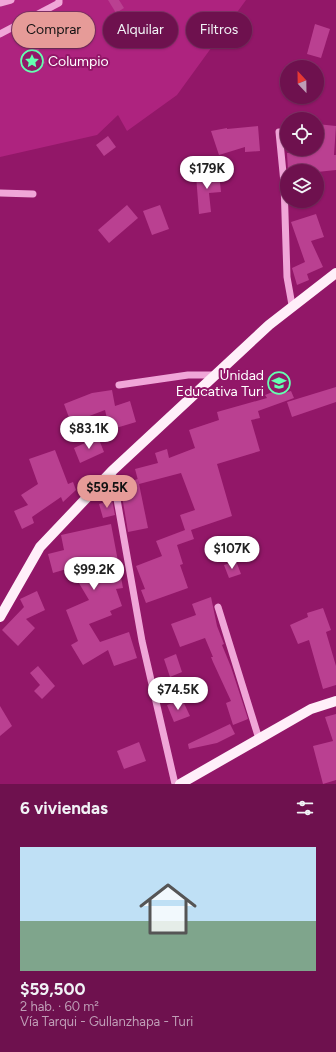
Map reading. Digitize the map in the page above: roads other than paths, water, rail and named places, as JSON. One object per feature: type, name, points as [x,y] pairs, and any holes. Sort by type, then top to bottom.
[{"type":"main road","points":[[0,617],[40,547],[112,471],[214,375],[292,305],[336,273]]},
{"type":"main road","points":[[180,784],[311,709],[336,701]]},
{"type":"street","points":[[0,3],[12,0]]},
{"type":"street","points":[[0,34],[59,3],[60,0]]},
{"type":"street","points":[[279,132],[284,183],[286,277],[292,305]]},
{"type":"street","points":[[0,193],[33,194]]},
{"type":"street","points":[[119,385],[188,375],[214,375]]},
{"type":"street","points":[[112,471],[142,641],[176,784]]},
{"type":"street","points":[[218,607],[259,739]]},
{"type":"place","name":"Columpio","points":[[32,61]]},
{"type":"place","name":"Unidad Educativa Turi","points":[[279,383]]}]
